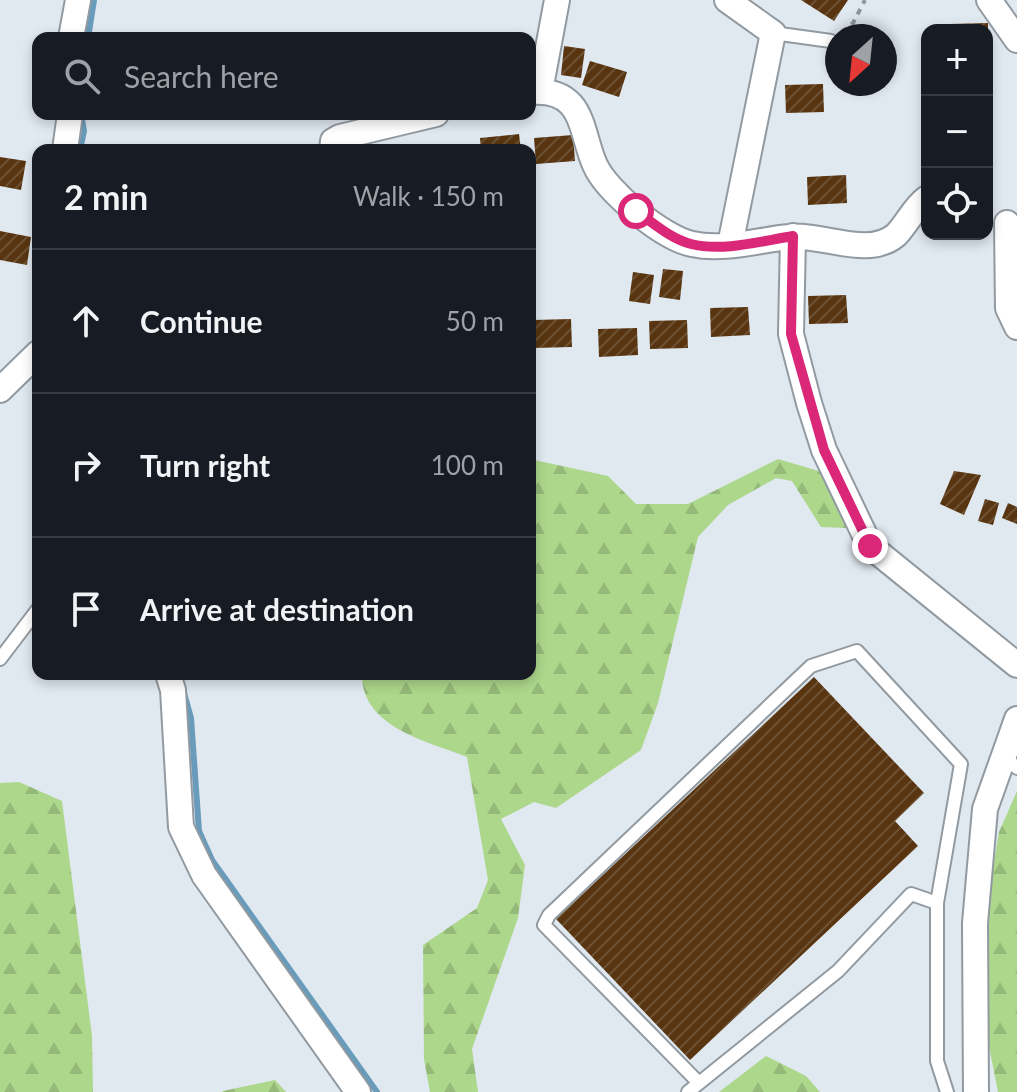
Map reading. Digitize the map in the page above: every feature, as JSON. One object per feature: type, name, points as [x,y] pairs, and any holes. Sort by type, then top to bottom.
[{"type":"street","points":[[72,32],[78,0]]},
{"type":"street","points":[[536,88],[557,0]]},
{"type":"street","points":[[727,0],[773,33],[730,245]]},
{"type":"street","points":[[989,0],[1017,40]]},
{"type":"street","points":[[536,92],[577,110],[595,166],[636,211],[671,235],[692,244],[730,245],[793,236],[852,244],[877,243],[895,236],[921,205]]},
{"type":"street","points":[[66,144],[69,120]]},
{"type":"street","points":[[333,144],[340,137],[411,120]]},
{"type":"street","points":[[1004,217],[1008,308],[1017,327]]},
{"type":"street","points":[[793,236],[791,334],[824,450],[870,546],[1017,665]]},
{"type":"street","points":[[0,390],[32,359]]},
{"type":"street","points":[[170,680],[181,827],[204,875],[358,1092]]},
{"type":"street","points":[[976,1092],[975,923],[985,809],[1009,761],[1017,719]]},
{"type":"lane","points":[[773,33],[825,40]]},
{"type":"lane","points":[[0,659],[32,617]]},
{"type":"lane","points":[[937,903],[911,894],[838,971],[694,1088],[544,925],[549,915],[811,666],[857,651],[961,764],[937,903],[937,1061],[947,1092]]},
{"type":"path","points":[[852,24],[865,0]]},
{"type":"green space","points":[[778,459],[829,474],[848,528],[821,527],[792,481],[776,478],[728,505],[698,537],[658,703],[641,750],[556,808],[534,802],[501,819],[525,865],[518,918],[472,1049],[478,1092],[430,1092],[424,1059],[423,945],[477,908],[488,880],[467,757],[399,729],[372,707],[363,680],[536,680],[536,460],[608,476],[636,504],[688,504]]},
{"type":"green space","points":[[19,782],[62,801],[92,1036],[93,1092],[0,1092],[0,783]]},
{"type":"green space","points":[[1017,791],[1017,1092],[998,1092],[975,976],[999,832]]},
{"type":"green space","points":[[766,1056],[806,1076],[820,1092],[719,1092]]},
{"type":"green space","points":[[275,1080],[286,1092],[222,1092],[223,1091]]},
{"type":"building","points":[[801,0],[848,0],[834,21]]},
{"type":"building","points":[[564,46],[585,49],[581,78],[561,75]]},
{"type":"building","points":[[590,61],[627,72],[619,97],[582,85]]},
{"type":"building","points":[[823,84],[824,112],[786,113],[785,85]]},
{"type":"building","points":[[519,134],[520,144],[480,144],[480,138]]},
{"type":"building","points":[[573,135],[575,161],[536,164],[534,138]]},
{"type":"building","points":[[0,157],[26,161],[21,190],[0,186]]},
{"type":"building","points":[[846,175],[847,203],[808,205],[807,177]]},
{"type":"building","points":[[0,231],[31,237],[27,265],[0,260]]},
{"type":"building","points":[[663,269],[683,271],[680,300],[659,297]]},
{"type":"building","points":[[633,272],[654,275],[650,304],[629,301]]},
{"type":"building","points":[[846,295],[848,323],[809,324],[808,296]]},
{"type":"building","points":[[748,307],[750,335],[711,337],[710,308]]},
{"type":"building","points":[[571,319],[572,347],[536,348],[536,320]]},
{"type":"building","points":[[687,320],[688,348],[650,349],[649,321]]},
{"type":"building","points":[[637,328],[638,355],[599,357],[598,329]]},
{"type":"building","points":[[954,471],[981,475],[964,515],[940,504]]},
{"type":"building","points":[[985,499],[999,503],[993,525],[978,521]]},
{"type":"building","points":[[1008,503],[1017,507],[1017,524],[1002,518]]},
{"type":"building","points":[[814,677],[924,793],[895,821],[918,846],[690,1060],[556,919]]},
{"type":"waterway","points":[[89,32],[94,0]]},
{"type":"waterway","points":[[81,144],[82,120]]},
{"type":"waterway","points":[[184,693],[191,718],[199,831],[212,860],[377,1092]]},
{"type":"route","points":[[636,211],[671,235],[692,244],[730,245],[793,236],[791,334],[824,450],[870,546]]}]
